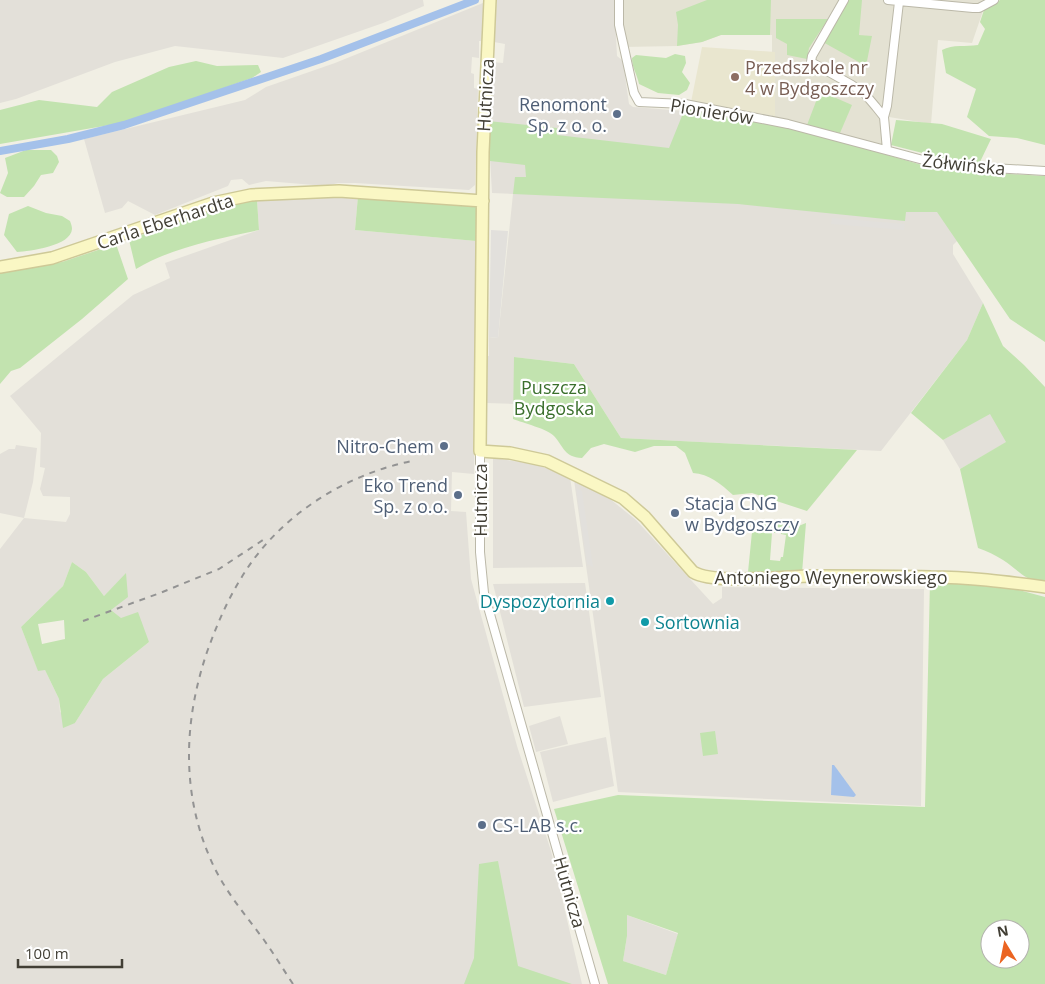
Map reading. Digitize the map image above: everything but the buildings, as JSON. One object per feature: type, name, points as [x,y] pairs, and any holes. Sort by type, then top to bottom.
[{"type":"street","name":"Hutnicza","points":[[490,0],[484,100],[482,201],[479,536],[481,570],[484,593],[595,984]]},
{"type":"street","name":"Pionierów","points":[[619,0],[619,25],[634,93],[639,102],[685,104],[710,108],[814,130],[887,150]]},
{"type":"street","points":[[844,0],[812,56],[811,62],[865,94],[884,117]]},
{"type":"street","points":[[888,0],[973,8],[979,8],[994,0]]},
{"type":"street","points":[[887,150],[884,117],[887,106],[899,2]]},
{"type":"street","name":"Żółwińska","points":[[887,150],[942,165],[1045,172]]},
{"type":"street","name":"Carla Eberhardta","points":[[0,267],[52,258],[213,203],[251,195],[339,191],[482,201]]},
{"type":"street","name":"Antoniego Weynerowskiego","points":[[480,451],[510,453],[547,460],[623,498],[645,518],[693,572],[701,576],[727,579],[813,576],[972,578],[1045,587]]},
{"type":"shaded area","points":[[0,0],[423,0],[424,6],[383,23],[283,58],[175,46],[115,62],[16,99],[0,103]]},
{"type":"shaded area","points":[[497,0],[614,0],[617,56],[623,61],[629,104],[633,107],[684,111],[686,106],[939,170],[958,240],[953,245],[953,254],[983,303],[967,340],[881,451],[621,438],[574,364],[514,357],[514,404],[486,403],[489,337],[498,338],[513,194],[492,193],[488,121],[492,62],[503,63],[505,44],[494,42]]},
{"type":"shaded area","points":[[616,0],[994,0],[985,5],[972,43],[938,40],[931,124],[889,117],[887,150],[772,121],[772,115],[775,115],[775,53],[772,52],[772,35],[721,35],[702,42],[677,46],[623,47]]},
{"type":"shaded area","points":[[483,3],[483,41],[479,41],[479,58],[472,57],[471,73],[474,74],[474,88],[478,89],[475,185],[469,190],[355,183],[338,183],[326,186],[266,181],[249,185],[242,179],[231,180],[228,186],[155,215],[128,201],[122,208],[105,213],[84,139],[245,100],[266,87],[335,63]]},
{"type":"shaded area","name":"Przedszkole nr 4 w Bydgoszczy","points":[[702,47],[775,52],[775,116],[691,102]]},
{"type":"shaded area","points":[[358,196],[355,230],[476,241],[474,474],[452,472],[451,511],[466,512],[471,579],[517,746],[551,851],[582,984],[0,984],[0,549],[24,518],[66,522],[70,514],[70,497],[43,496],[40,489],[45,468],[40,467],[41,433],[10,396],[133,295],[170,278],[165,263],[259,230],[257,200]],"holes":[[[72,562],[86,572],[104,596],[126,574],[111,610],[149,642],[103,679],[75,723],[60,712],[59,699],[45,670],[38,670],[21,627],[63,586]]]},
{"type":"shaded area","points":[[832,218],[905,224],[904,230],[831,224]]},
{"type":"shaded area","points":[[491,230],[508,231],[498,338],[489,337]]},
{"type":"shaded area","points":[[990,413],[1007,442],[960,469],[943,440]]},
{"type":"shaded area","points":[[16,445],[37,448],[33,482],[24,518],[0,513],[0,454],[9,449],[15,449]]},
{"type":"shaded area","points":[[493,458],[534,464],[570,477],[583,567],[493,568]]},
{"type":"shaded area","points":[[574,480],[610,499],[636,520],[713,604],[722,598],[722,587],[924,589],[921,806],[618,792]]},
{"type":"shaded area","points":[[576,488],[582,491],[593,567],[587,564]]},
{"type":"shaded area","points":[[585,583],[601,697],[524,707],[493,584]]},
{"type":"shaded area","points":[[560,716],[568,744],[536,752],[529,726]]},
{"type":"shaded area","points":[[606,737],[614,786],[553,802],[540,752]]},
{"type":"shaded area","points":[[627,915],[678,934],[666,975],[623,961],[627,936]]},
{"type":"green space","points":[[707,0],[771,0],[770,35],[721,35],[702,42],[677,46],[678,25],[676,12]]},
{"type":"green space","points":[[845,0],[862,0],[859,35],[872,36],[866,66],[821,41]]},
{"type":"green space","points":[[1000,0],[1045,0],[1045,145],[1017,138],[989,136],[967,117],[976,89],[946,73],[942,50],[955,46],[978,45],[985,29],[980,22],[984,10]]},
{"type":"green space","points":[[776,19],[828,19],[809,48],[807,59],[787,55],[787,44],[776,38]]},
{"type":"green space","points":[[675,54],[685,56],[686,63],[682,72],[690,83],[687,90],[679,95],[658,93],[639,84],[632,58],[636,55],[666,58]]},
{"type":"green space","points":[[196,61],[217,66],[258,65],[261,72],[252,78],[127,122],[0,144],[0,110],[39,100],[97,107],[112,92],[169,67]]},
{"type":"green space","points":[[820,91],[852,105],[840,133],[807,125]]},
{"type":"green space","points":[[686,106],[802,130],[939,170],[1045,176],[1045,342],[1010,319],[937,212],[906,212],[905,221],[738,204],[513,194],[515,177],[526,177],[525,165],[490,161],[488,121],[557,128],[557,135],[669,148]]},
{"type":"green space","points":[[896,120],[942,124],[991,139],[980,162],[950,160],[891,145]]},
{"type":"green space","points":[[26,150],[51,150],[57,156],[59,162],[53,173],[41,175],[24,197],[7,197],[0,193],[8,173],[5,158]]},
{"type":"green space","points":[[358,196],[477,205],[476,241],[355,230]]},
{"type":"green space","points":[[257,200],[259,230],[211,240],[180,249],[136,269],[129,240],[216,205]]},
{"type":"green space","points":[[28,206],[46,213],[62,216],[70,221],[72,229],[70,235],[65,240],[49,247],[17,252],[4,235],[9,214]]},
{"type":"green space","points":[[116,244],[128,279],[82,319],[20,368],[11,371],[0,384],[0,272],[62,262]]},
{"type":"green space","points":[[983,303],[1003,346],[1045,387],[1045,583],[1032,580],[1000,558],[978,548],[960,469],[1006,442],[990,414],[943,440],[911,413],[967,340]]},
{"type":"green space","name":"Puszcza Bydgoska","points":[[514,357],[574,364],[621,438],[857,450],[807,511],[752,493],[733,495],[710,478],[693,473],[685,453],[676,446],[654,446],[635,452],[604,444],[591,448],[582,458],[571,456],[551,433],[513,419]]},
{"type":"green space","points":[[753,522],[787,523],[796,527],[806,523],[802,573],[748,572]],"holes":[[[781,531],[781,534],[786,535],[783,557],[781,557],[780,561],[770,560],[772,533]]]},
{"type":"green space","points":[[72,562],[86,572],[104,596],[126,573],[128,597],[111,610],[121,618],[138,612],[149,642],[103,679],[75,723],[63,728],[59,699],[45,670],[38,671],[21,627],[63,586]],"holes":[[[64,620],[65,639],[42,644],[38,624]]]},
{"type":"green space","points":[[930,581],[1015,589],[1045,597],[1045,984],[608,984],[554,809],[618,795],[925,807]],"holes":[[[627,915],[678,933],[666,975],[623,961],[627,936]]]},
{"type":"green space","points":[[715,731],[718,754],[703,756],[700,733]]},
{"type":"green space","points":[[498,861],[518,966],[572,984],[464,984],[474,958],[479,864]]},
{"type":"water","points":[[832,765],[834,765],[856,795],[854,797],[831,795]]},
{"type":"waterway","points":[[0,151],[68,139],[124,125],[321,59],[475,0]]},
{"type":"railway","points":[[293,984],[268,945],[221,880],[210,858],[201,833],[194,807],[189,755],[190,729],[199,678],[210,643],[230,597],[255,558],[272,537],[314,502],[337,488],[361,477],[412,461]]},
{"type":"railway","points":[[83,621],[219,569],[266,538]]},
{"type":"place","name":"Przedszkole nr 4 w Bydgoszczy","points":[[735,77]]},
{"type":"place","name":"Renomont Sp. z o. o.","points":[[617,114]]},
{"type":"place","name":"Nitro-Chem","points":[[444,446]]},
{"type":"place","name":"Eko Trend Sp. z o.o.","points":[[458,495]]},
{"type":"place","name":"Stacja CNG w Bydgoszczy","points":[[675,513]]},
{"type":"place","name":"Dyspozytornia","points":[[610,601]]},
{"type":"place","name":"Sortownia","points":[[645,622]]},
{"type":"place","name":"CS-LAB s.c.","points":[[482,825]]}]
